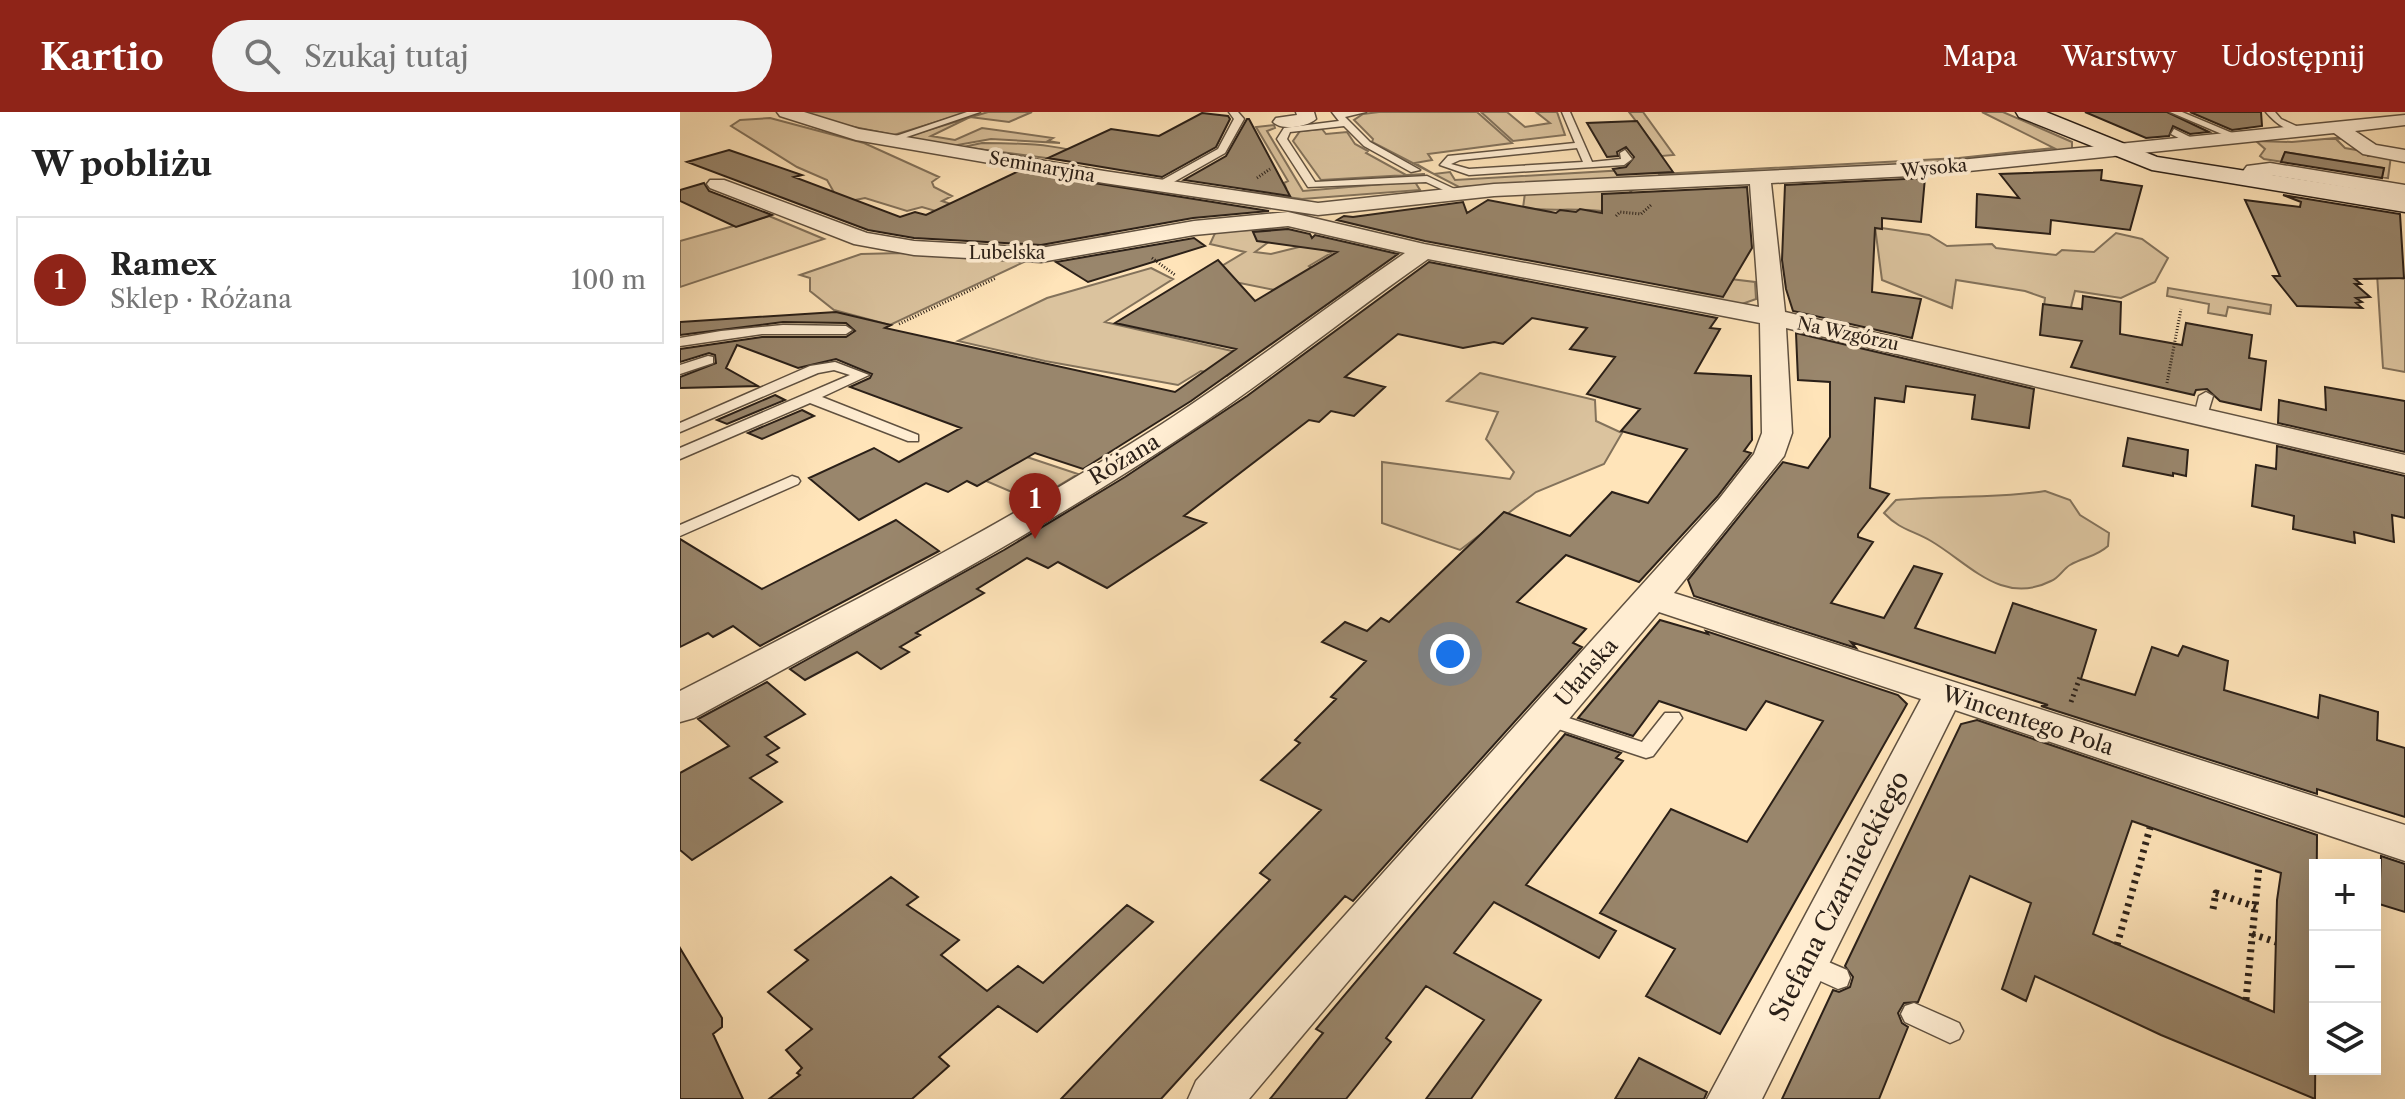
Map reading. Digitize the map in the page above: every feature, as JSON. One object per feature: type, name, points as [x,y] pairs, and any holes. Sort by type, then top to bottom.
[{"type":"street","name":"Seminaryjna","points":[[786,112],[828,128],[1159,186],[1294,214]]},
{"type":"street","points":[[1282,122],[1307,119],[1305,112]]},
{"type":"street","points":[[2027,112],[2116,150],[2405,120]]},
{"type":"street","points":[[2339,128],[2363,147],[2405,156]]},
{"type":"street","name":"Wysoka","points":[[1294,214],[1458,193],[1930,169],[2116,150],[2152,163],[2405,204]]},
{"type":"street","points":[[2247,179],[2254,170],[2270,169],[2405,191]]},
{"type":"street","name":"Ułańska","points":[[1215,1099],[1744,490],[1775,446],[1776,387],[1760,177]]},
{"type":"street","name":"Lubelska","points":[[717,184],[862,239],[980,254],[1041,255],[1294,214]]},
{"type":"street","name":"Na Wzgórzu","points":[[1294,214],[1424,251],[1827,328],[2204,406],[2405,464]]},
{"type":"street","name":"Różana","points":[[680,708],[927,575],[1152,443],[1424,251]]},
{"type":"street","name":"Wincentego Pola","points":[[1651,597],[2405,843]]},
{"type":"street","name":"Stefana Czarnieckiego","points":[[1734,1099],[1822,971],[1944,692]]},
{"type":"lane","points":[[889,140],[976,112]]},
{"type":"lane","points":[[1159,186],[1222,151],[1239,119],[1233,112]]},
{"type":"lane","points":[[1337,113],[1362,112]]},
{"type":"lane","points":[[1566,112],[1589,165]]},
{"type":"lane","points":[[2174,112],[2239,138]]},
{"type":"lane","points":[[2270,112],[2278,121],[2302,131]]},
{"type":"lane","points":[[1337,113],[1367,144],[1415,170]]},
{"type":"lane","points":[[1282,122],[1346,123]]},
{"type":"lane","name":"Wysoka","points":[[1282,122],[1282,139],[1312,185],[1427,179],[1458,193]]},
{"type":"lane","points":[[2174,132],[2193,142]]},
{"type":"lane","points":[[1579,145],[1460,157],[1448,159],[1445,165],[1469,172],[1589,165],[1624,162],[1628,158],[1625,153]]},
{"type":"lane","points":[[680,342],[724,334],[846,330]]},
{"type":"lane","points":[[680,370],[708,360]]},
{"type":"lane","points":[[680,428],[815,369],[835,366],[862,375],[814,399],[680,454]]},
{"type":"lane","points":[[814,399],[913,438]]},
{"type":"lane","points":[[680,531],[792,481]]},
{"type":"lane","points":[[1547,718],[1646,751],[1672,718]]},
{"type":"lane","points":[[1914,1014],[1950,1031]]},
{"type":"path","points":[[899,324],[998,277]]},
{"type":"path","points":[[2168,377],[2181,309]]},
{"type":"path","points":[[2067,715],[2080,677]]},
{"type":"path","points":[[2117,945],[2150,828]]},
{"type":"path","points":[[2246,1000],[2259,866]]},
{"type":"path","points":[[2213,909],[2216,893],[2256,907]]},
{"type":"path","points":[[2252,934],[2276,942]]},
{"type":"shaded area","points":[[803,112],[969,112],[894,135],[844,125]]},
{"type":"shaded area","points":[[988,112],[1032,112],[1009,122],[971,117]]},
{"type":"shaded area","points":[[1477,112],[1512,143],[1428,154],[1432,160],[1415,163],[1434,174],[1450,172],[1455,180],[1642,169],[1633,152],[1658,150],[1629,112],[1643,112],[1674,155],[1648,157],[1659,174],[1959,158],[2054,148],[1982,112],[2003,112],[2072,142],[2072,150],[1878,168],[1459,187],[1372,142],[1373,139],[1354,120],[1363,114]]},
{"type":"shaded area","points":[[1481,112],[1507,112],[1525,127],[1550,123],[1536,112],[1557,112],[1565,135],[1513,141]]},
{"type":"shaded area","points":[[770,118],[864,143],[939,177],[932,182],[934,187],[952,196],[942,201],[965,209],[1112,236],[1076,244],[1029,247],[1053,232],[997,229],[922,207],[907,211],[865,198],[840,203],[827,180],[797,167],[731,126],[740,120]]},
{"type":"shaded area","points":[[968,118],[931,136],[955,140],[982,128],[1053,138],[1048,141],[1060,143],[991,139],[952,146],[905,137]]},
{"type":"shaded area","points":[[1274,125],[1275,128],[1267,131],[1303,191],[1407,182],[1415,182],[1420,190],[1302,199],[1242,191],[1250,186],[1286,188],[1284,183],[1288,181],[1256,127]]},
{"type":"shaded area","points":[[1322,129],[1326,134],[1347,132],[1355,144],[1368,151],[1366,153],[1406,175],[1425,174],[1321,180],[1293,141],[1300,131]]},
{"type":"shaded area","points":[[2346,137],[2336,139],[2345,148],[2368,152],[2368,156],[2391,156],[2388,178],[2375,176],[2382,176],[2384,168],[2285,152],[2282,159],[2296,164],[2264,159],[2260,156],[2265,149],[2256,141],[2292,142]]},
{"type":"shaded area","points":[[982,143],[1068,149],[1114,167],[963,147]]},
{"type":"shaded area","points":[[1636,187],[1607,212],[1523,208],[1525,193]]},
{"type":"shaded area","points":[[769,216],[824,239],[680,287],[680,241]]},
{"type":"shaded area","points":[[1875,227],[1929,235],[1947,246],[1992,244],[1996,248],[2056,255],[2062,250],[2094,252],[2116,233],[2142,239],[2168,258],[2155,282],[2121,298],[2075,291],[2068,319],[2043,314],[2045,298],[2025,291],[1956,280],[1952,308],[1882,280]]},
{"type":"shaded area","points":[[1286,229],[1255,252],[1271,254],[1311,244],[1331,253],[1309,266],[1317,272],[1309,297],[1205,276],[1245,252],[1210,244],[1216,231]]},
{"type":"shaded area","points":[[902,253],[1024,262],[890,325],[834,310],[810,291],[810,278],[800,275],[861,254]]},
{"type":"shaded area","points":[[1701,264],[1722,278],[1755,282],[1756,299],[1742,304],[1675,294]]},
{"type":"shaded area","points":[[1151,268],[1173,279],[1105,322],[1254,356],[1227,376],[1201,371],[1178,385],[1045,361],[958,341],[1047,298]]},
{"type":"shaded area","points":[[2377,274],[2405,279],[2405,372],[2383,368]]},
{"type":"shaded area","points":[[2168,288],[2271,305],[2270,314],[2228,307],[2226,316],[2208,313],[2209,304],[2167,296]]},
{"type":"shaded area","points":[[1480,373],[1595,400],[1596,421],[1622,433],[1604,464],[1536,492],[1460,550],[1382,523],[1382,462],[1510,479],[1514,472],[1486,439],[1498,412],[1447,401]]},
{"type":"shaded area","points":[[982,442],[1078,474],[1033,501],[944,463]]},
{"type":"shaded area","points":[[2045,491],[2070,500],[2080,515],[2109,533],[2108,546],[2070,565],[2054,580],[2033,587],[2017,589],[1987,579],[1931,541],[1895,523],[1884,513],[1896,500]]},
{"type":"building","points":[[2085,112],[2167,112],[2209,132],[2190,134],[2173,126],[2169,136],[2146,138]]},
{"type":"building","points":[[2190,112],[2261,112],[2262,126],[2232,130]]},
{"type":"building","points":[[1202,113],[1228,116],[1230,119],[1216,147],[1162,177],[1048,158],[1111,129],[1159,136]]},
{"type":"building","points":[[1247,119],[1290,196],[1184,180],[1226,156]]},
{"type":"building","points":[[1637,121],[1673,172],[1617,175],[1613,169],[1626,167],[1634,157],[1626,147],[1617,152],[1618,156],[1607,157],[1587,123]]},
{"type":"building","points":[[729,150],[802,175],[794,177],[900,217],[915,212],[926,215],[1019,171],[1269,211],[1193,218],[1041,245],[914,238],[868,230],[687,162]]},
{"type":"building","points":[[2285,152],[2384,168],[2382,178],[2281,162]]},
{"type":"building","points":[[2102,170],[2101,180],[2142,186],[2130,230],[2051,220],[2050,234],[1976,227],[1977,194],[2019,198],[2000,174]]},
{"type":"building","points":[[1925,178],[1921,222],[1882,218],[1882,229],[1875,228],[1872,292],[1921,299],[1912,338],[1793,311],[1782,260],[1785,185]]},
{"type":"building","points":[[704,183],[709,191],[772,215],[736,227],[680,201],[680,190]]},
{"type":"building","points":[[1747,187],[1752,248],[1723,297],[1425,241],[1337,220],[1344,216],[1463,202],[1467,213],[1488,200],[1556,213],[1580,209],[1602,213],[1602,194]]},
{"type":"building","points":[[2283,195],[2400,214],[2404,278],[2355,279],[2361,284],[2355,284],[2370,297],[2356,298],[2362,302],[2356,303],[2362,308],[2297,306],[2273,276],[2280,276],[2245,200],[2300,207],[2301,202]]},
{"type":"building","points":[[1288,229],[1310,234],[1312,238],[1315,235],[1398,254],[1191,401],[1083,469],[1035,453],[977,486],[967,481],[948,492],[926,483],[859,520],[809,478],[874,448],[899,462],[961,428],[850,387],[870,378],[872,374],[836,359],[798,368],[737,345],[726,368],[758,386],[680,388],[680,377],[716,363],[715,355],[709,353],[680,362],[680,349],[762,337],[846,337],[855,331],[846,323],[783,322],[680,335],[680,322],[836,312],[891,325],[885,328],[1175,392],[1236,349],[1115,323],[1218,260],[1255,301],[1337,252],[1257,241],[1253,232]]},
{"type":"building","points":[[1194,238],[1205,246],[1088,282],[1056,262]]},
{"type":"building","points":[[1429,262],[1717,318],[1710,328],[1720,329],[1695,373],[1751,376],[1752,440],[1744,451],[1751,453],[1717,497],[1639,582],[1566,555],[1517,602],[1586,629],[1573,643],[1582,647],[1353,901],[1345,896],[1161,1099],[1061,1099],[1270,880],[1260,873],[1321,810],[1261,780],[1300,743],[1295,740],[1336,699],[1331,697],[1366,661],[1322,642],[1345,622],[1367,631],[1381,618],[1389,622],[1504,512],[1570,536],[1612,492],[1648,503],[1687,449],[1621,431],[1640,409],[1587,394],[1615,357],[1570,349],[1587,328],[1532,318],[1503,344],[1494,342],[1463,348],[1398,334],[1345,377],[1385,387],[1354,416],[1331,411],[1319,422],[1309,420],[1184,516],[1206,523],[1107,588],[1058,562],[1048,568],[1027,558],[977,589],[984,593],[916,633],[920,635],[900,647],[909,652],[881,669],[857,652],[805,680],[790,669],[1004,550],[1125,477],[1247,396]]},
{"type":"building","points":[[2083,296],[2121,302],[2120,334],[2182,345],[2186,323],[2252,335],[2249,358],[2266,361],[2261,410],[2220,401],[2207,389],[2196,390],[2194,395],[2071,367],[2082,341],[2040,335],[2043,304],[2082,309]]},
{"type":"building","points":[[1796,333],[2034,389],[2029,428],[1972,419],[1975,395],[1906,386],[1904,402],[1875,398],[1870,488],[1889,494],[1858,534],[1858,537],[1873,542],[1831,603],[1884,618],[1914,566],[1942,574],[1915,628],[1995,653],[2013,603],[2096,630],[2081,679],[2135,695],[2152,647],[2178,656],[2183,646],[2228,661],[2224,690],[2318,718],[2320,695],[2378,712],[2377,740],[2405,748],[2405,817],[2317,789],[2317,794],[1851,642],[1856,648],[1694,596],[1688,580],[1783,462],[1808,468],[1830,437],[1830,382],[1798,380]]},
{"type":"building","points":[[2325,387],[2405,401],[2405,452],[2278,423],[2279,400],[2326,410]]},
{"type":"building","points":[[775,395],[785,400],[727,424],[717,420]]},
{"type":"building","points":[[802,410],[814,416],[762,439],[748,433]]},
{"type":"building","points":[[2128,438],[2188,450],[2186,476],[2123,466]]},
{"type":"building","points":[[2277,446],[2405,476],[2405,518],[2392,515],[2394,542],[2354,532],[2355,543],[2293,529],[2294,516],[2252,506],[2256,465],[2276,469]]},
{"type":"building","points":[[896,520],[939,551],[760,646],[733,626],[713,637],[708,633],[680,647],[680,539],[762,589]]},
{"type":"building","points":[[1660,620],[1708,634],[1706,631],[1898,695],[1907,704],[1720,1034],[1646,996],[1675,949],[1600,913],[1671,809],[1747,842],[1823,721],[1766,701],[1746,730],[1659,701],[1633,736],[1578,718]]},
{"type":"building","points":[[767,682],[805,714],[765,737],[779,748],[767,755],[777,762],[750,778],[782,802],[692,860],[680,850],[680,773],[729,746],[698,719]]},
{"type":"building","points":[[1977,720],[2317,835],[2317,859],[2309,859],[2309,1075],[2315,1075],[2315,1099],[2161,1035],[2035,976],[2026,1001],[2002,989],[2031,903],[1970,876],[1918,1002],[1904,1003],[1898,1013],[1902,1023],[1908,1027],[1879,1099],[1782,1099],[1833,990],[1839,992],[1850,987],[1853,977],[1845,966],[1961,724]],"holes":[[[2132,821],[2281,873],[2277,900],[2274,1012],[2093,934]]]},
{"type":"building","points":[[1565,734],[1621,753],[1616,758],[1623,761],[1526,885],[1616,931],[1599,958],[1494,902],[1454,953],[1541,1000],[1471,1099],[1426,1099],[1484,1020],[1426,986],[1386,1038],[1391,1042],[1346,1099],[1270,1099],[1323,1033],[1316,1029]]},
{"type":"building","points":[[2381,856],[2405,864],[2405,912],[2381,905]]},
{"type":"building","points":[[891,877],[918,897],[907,905],[959,940],[941,955],[987,991],[1018,966],[1043,983],[1127,905],[1153,922],[1037,1032],[998,1006],[939,1057],[949,1066],[912,1099],[769,1099],[800,1075],[797,1073],[802,1068],[786,1050],[812,1029],[768,992],[808,960],[795,950]]},
{"type":"building","points":[[680,948],[722,1018],[722,1027],[713,1034],[743,1099],[680,1099]]},
{"type":"building","points":[[1639,1058],[1707,1092],[1704,1099],[1615,1099]]},
{"type":"place","name":"Ramex","points":[[1035,539]]}]
